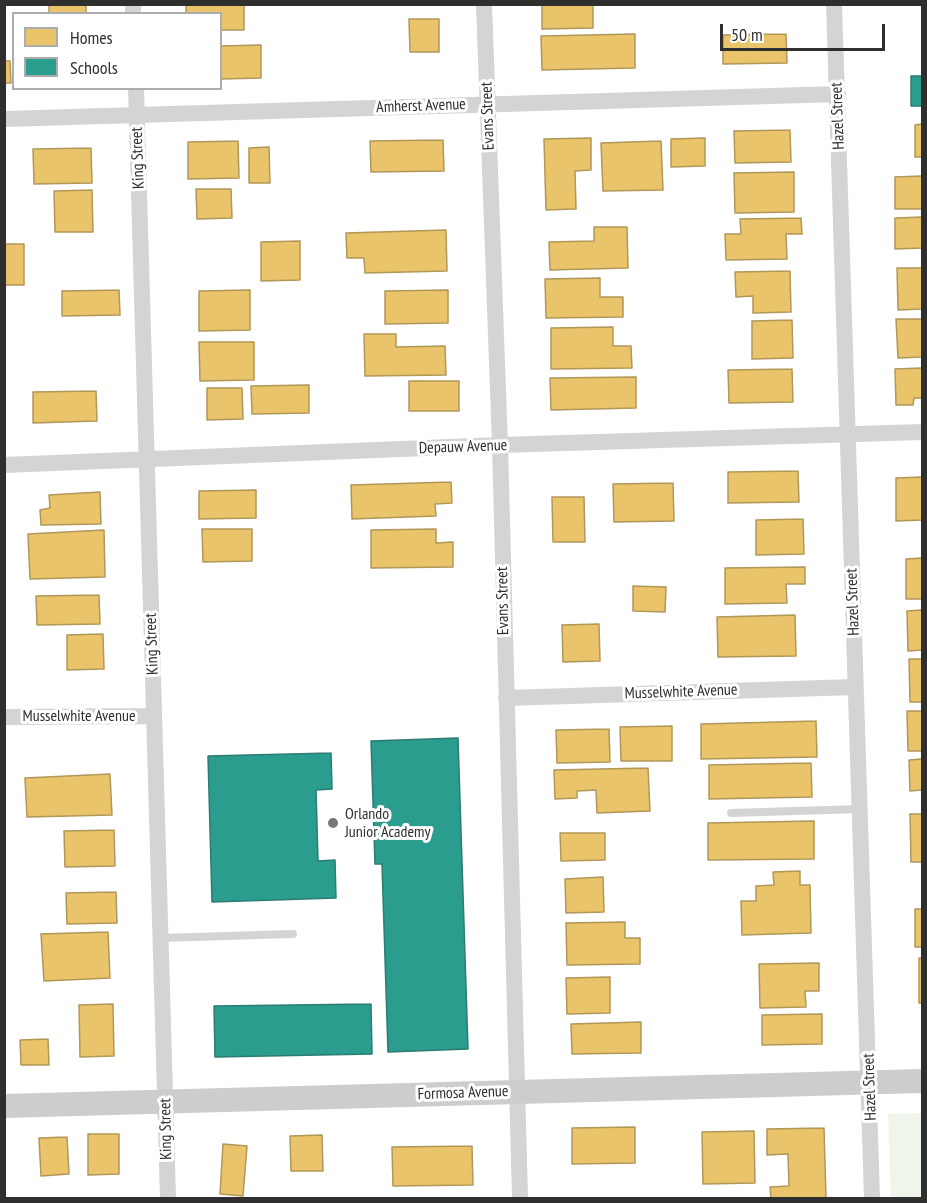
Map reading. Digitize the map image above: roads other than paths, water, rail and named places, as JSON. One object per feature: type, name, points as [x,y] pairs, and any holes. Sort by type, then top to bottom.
[{"type":"street","name":"Evans Street","points":[[484,4],[500,445],[520,1198]]},
{"type":"street","name":"Hazel Street","points":[[834,4],[872,1198]]},
{"type":"street","name":"King Street","points":[[136,90],[168,1198]]},
{"type":"street","name":"Amherst Avenue","points":[[4,119],[838,94]]},
{"type":"street","name":"Depauw Avenue","points":[[4,465],[500,445],[922,432]]},
{"type":"street","name":"Musselwhite Avenue","points":[[506,698],[855,687]]},
{"type":"street","name":"Musselwhite Avenue","points":[[4,717],[154,716]]},
{"type":"street","name":"Formosa Avenue","points":[[4,1106],[922,1081]]},
{"type":"lane","points":[[730,813],[860,809]]},
{"type":"lane","points":[[161,938],[293,934]]},
{"type":"place","name":"Orlando Junior Academy","points":[[333,823]]}]
